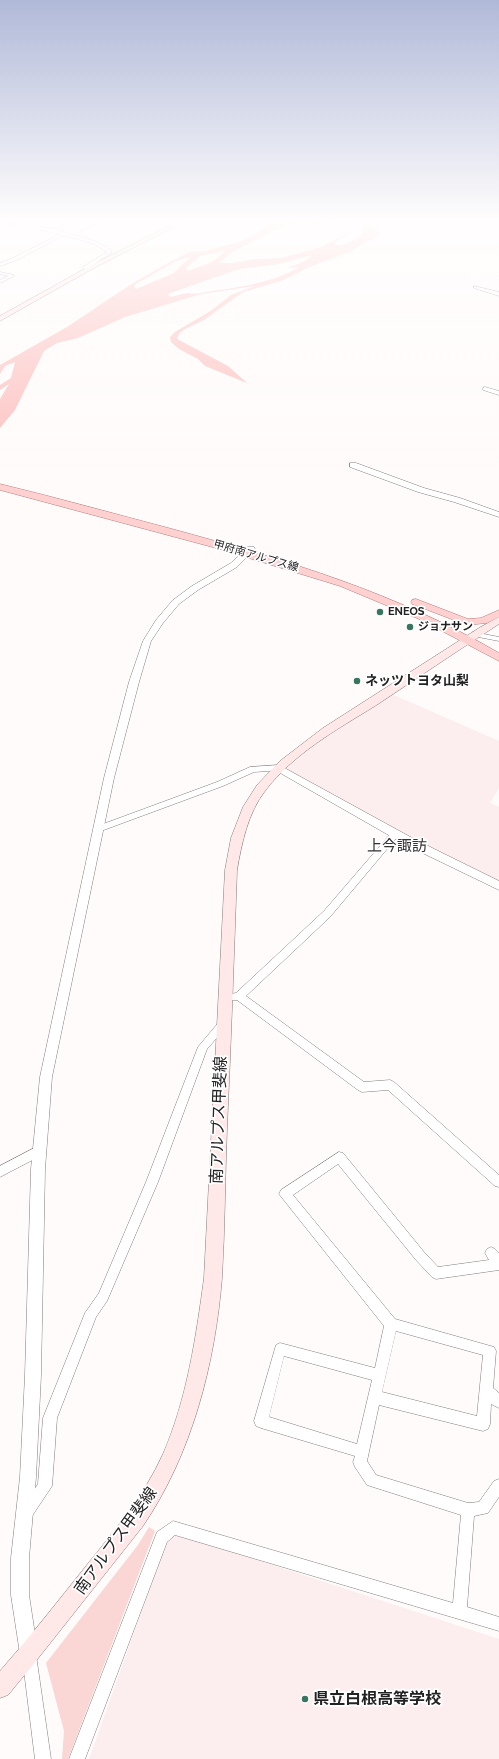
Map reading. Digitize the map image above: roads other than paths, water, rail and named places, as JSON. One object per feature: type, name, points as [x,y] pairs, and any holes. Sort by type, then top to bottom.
[{"type":"main road","points":[[0,319],[26,304]]},
{"type":"main road","name":"甲府南アルプス線","points":[[0,481],[339,575],[394,596],[472,637],[499,658]]},
{"type":"main road","name":"甲府南アルプス線","points":[[0,487],[204,538]]},
{"type":"main road","name":"甲府南アルプス線","points":[[249,551],[356,587],[499,648]]},
{"type":"main road","points":[[394,596],[418,603],[466,622],[483,621],[499,613]]},
{"type":"main road","name":"南アルプス甲斐線","points":[[0,1687],[29,1655],[140,1514],[158,1484],[172,1452],[196,1384],[206,1332],[213,1278],[224,1025],[232,997],[231,870],[234,846],[242,823],[252,802],[261,788],[279,768],[332,728],[499,620]]},
{"type":"street","points":[[485,389],[499,393]]},
{"type":"street","points":[[353,465],[421,490],[499,515]]},
{"type":"street","points":[[43,1759],[20,1595],[20,1558],[28,1477],[40,1150],[46,1077],[109,778],[132,689],[148,641],[159,622],[176,602],[195,588],[234,565],[249,551]]},
{"type":"street","points":[[472,637],[499,639]]},
{"type":"street","points":[[98,829],[220,784],[253,769],[279,768],[395,834],[499,886]]},
{"type":"street","points":[[395,834],[327,914],[232,997],[362,1086],[390,1085],[499,1182]]},
{"type":"street","points":[[24,1515],[45,1486],[50,1418],[91,1313],[103,1298],[152,1182],[203,1047],[224,1025]]},
{"type":"street","points":[[0,1172],[40,1150]]},
{"type":"street","points":[[375,1397],[483,1424],[490,1351],[391,1324],[284,1194],[339,1157],[420,1256],[436,1273],[499,1263],[491,1253]]},
{"type":"street","points":[[391,1324],[360,1462],[372,1480],[468,1510],[483,1508],[499,1486]]},
{"type":"street","points":[[362,1452],[261,1421],[280,1349],[380,1376]]},
{"type":"street","points":[[486,1390],[499,1402]]},
{"type":"street","points":[[459,1612],[468,1510]]},
{"type":"street","points":[[77,1759],[162,1537],[173,1528],[499,1624]]},
{"type":"place","name":"ENEOS","points":[[380,612]]},
{"type":"place","name":"ジョナサン","points":[[410,627]]},
{"type":"place","name":"ネッツトヨタ山梨","points":[[357,681]]},
{"type":"place","name":"県立白根高等学校","points":[[305,1699]]},
{"type":"district","name":"上今諏訪","points":[[397,846]]}]
